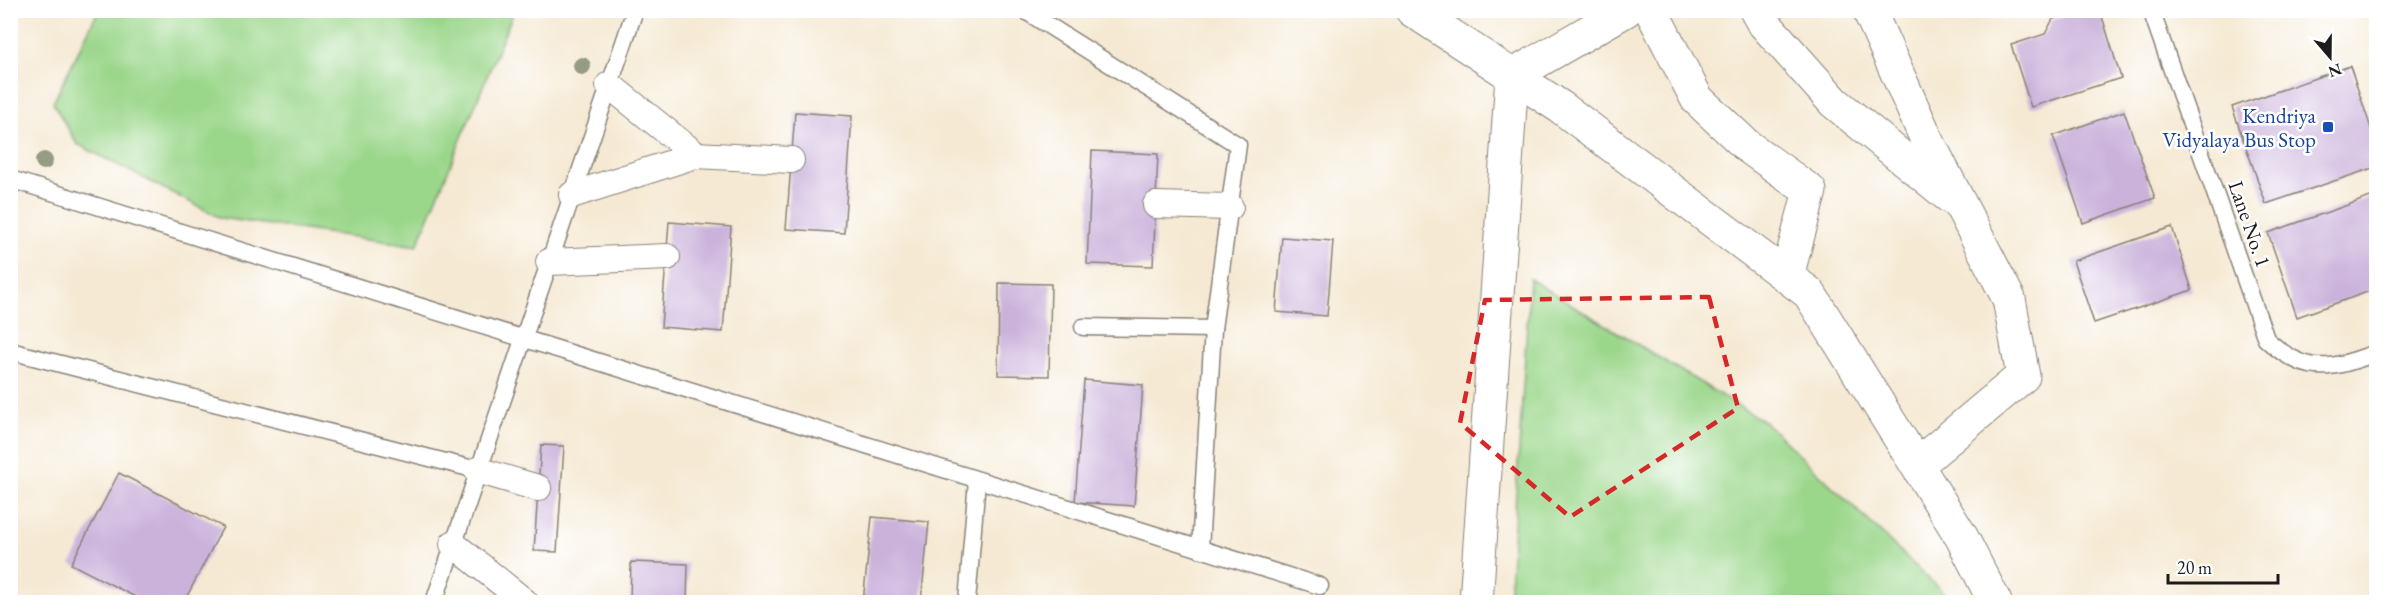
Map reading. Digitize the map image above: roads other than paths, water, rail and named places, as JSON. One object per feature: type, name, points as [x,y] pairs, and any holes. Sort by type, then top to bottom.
[{"type":"street","points":[[1412,10],[1562,108],[1809,292],[1961,536],[1995,603]]},
{"type":"street","points":[[1512,76],[1626,10]]},
{"type":"street","points":[[1651,10],[1697,99],[1747,146],[1809,191],[1787,276]]},
{"type":"street","points":[[1756,10],[1762,21],[1834,102],[1961,205]]},
{"type":"street","points":[[1869,10],[1927,140],[2009,299],[2023,376],[1917,465]]},
{"type":"street","points":[[1476,603],[1512,76]]},
{"type":"street","points":[[609,85],[696,155]]},
{"type":"street","points":[[572,195],[696,155],[791,160]]},
{"type":"street","points":[[1156,205],[1230,207]]},
{"type":"street","points":[[549,262],[667,257]]},
{"type":"street","points":[[477,471],[538,488]]},
{"type":"street","points":[[453,544],[525,603]]},
{"type":"lane","points":[[434,603],[635,10]]},
{"type":"lane","points":[[1024,10],[1238,145],[1213,329],[1200,549]]},
{"type":"lane","name":"Lane No. 1","points":[[2151,10],[2266,339],[2280,352],[2297,362],[2319,366],[2340,366],[2376,353]]},
{"type":"lane","points":[[10,179],[1320,586]]},
{"type":"lane","points":[[1083,327],[1213,329]]},
{"type":"lane","points":[[10,351],[477,471]]},
{"type":"lane","points":[[967,603],[977,480]]},
{"type":"place","name":"Kendriya Vidyalaya Bus Stop","points":[[2328,127]]}]
